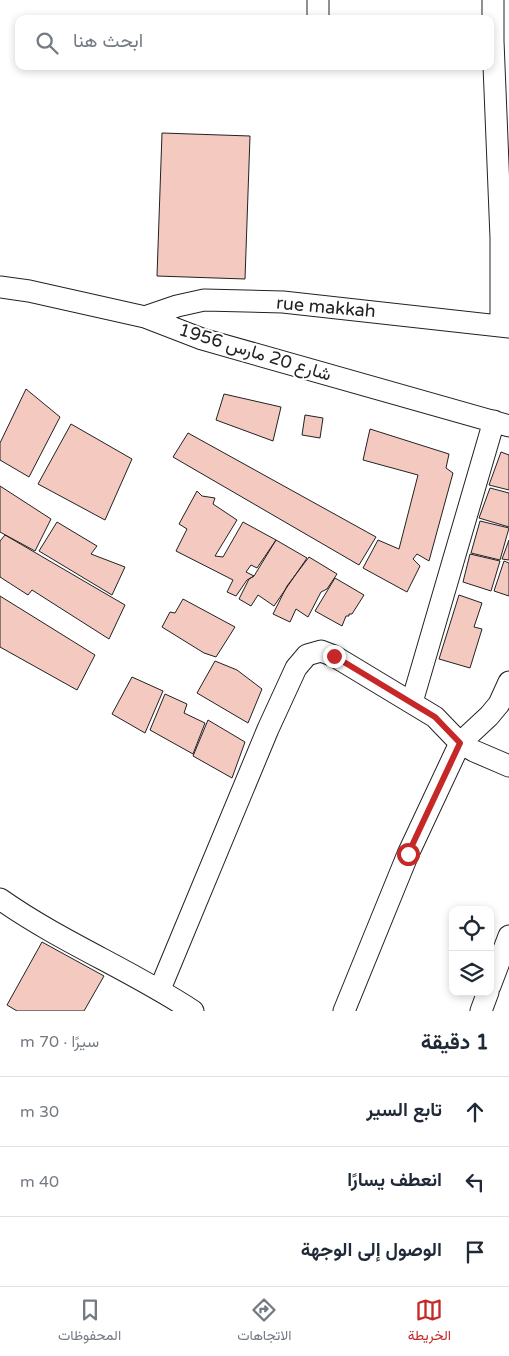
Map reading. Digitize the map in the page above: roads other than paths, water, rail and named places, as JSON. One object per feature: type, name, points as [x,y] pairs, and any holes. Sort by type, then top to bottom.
[{"type":"street","points":[[318,0],[318,15]]},
{"type":"street","points":[[493,0],[493,15]]},
{"type":"street","points":[[494,49],[503,125],[502,238],[505,327]]},
{"type":"street","name":"شارع 20 مارس 1956","points":[[0,287],[30,291],[145,317],[202,340],[501,424]]},
{"type":"street","name":"rue makkah","points":[[145,317],[177,306],[204,300],[283,302],[505,327]]},
{"type":"street","points":[[412,702],[501,424]]},
{"type":"street","points":[[163,998],[268,729],[296,668],[307,655],[321,651],[334,656],[435,717],[460,743],[509,766]]},
{"type":"street","points":[[344,1011],[408,854],[460,743],[489,716],[498,704],[509,682]]},
{"type":"street","points":[[0,899],[163,998],[194,1011]]},
{"type":"street","points":[[494,975],[509,936]]},
{"type":"street","points":[[481,1011],[487,996]]}]
